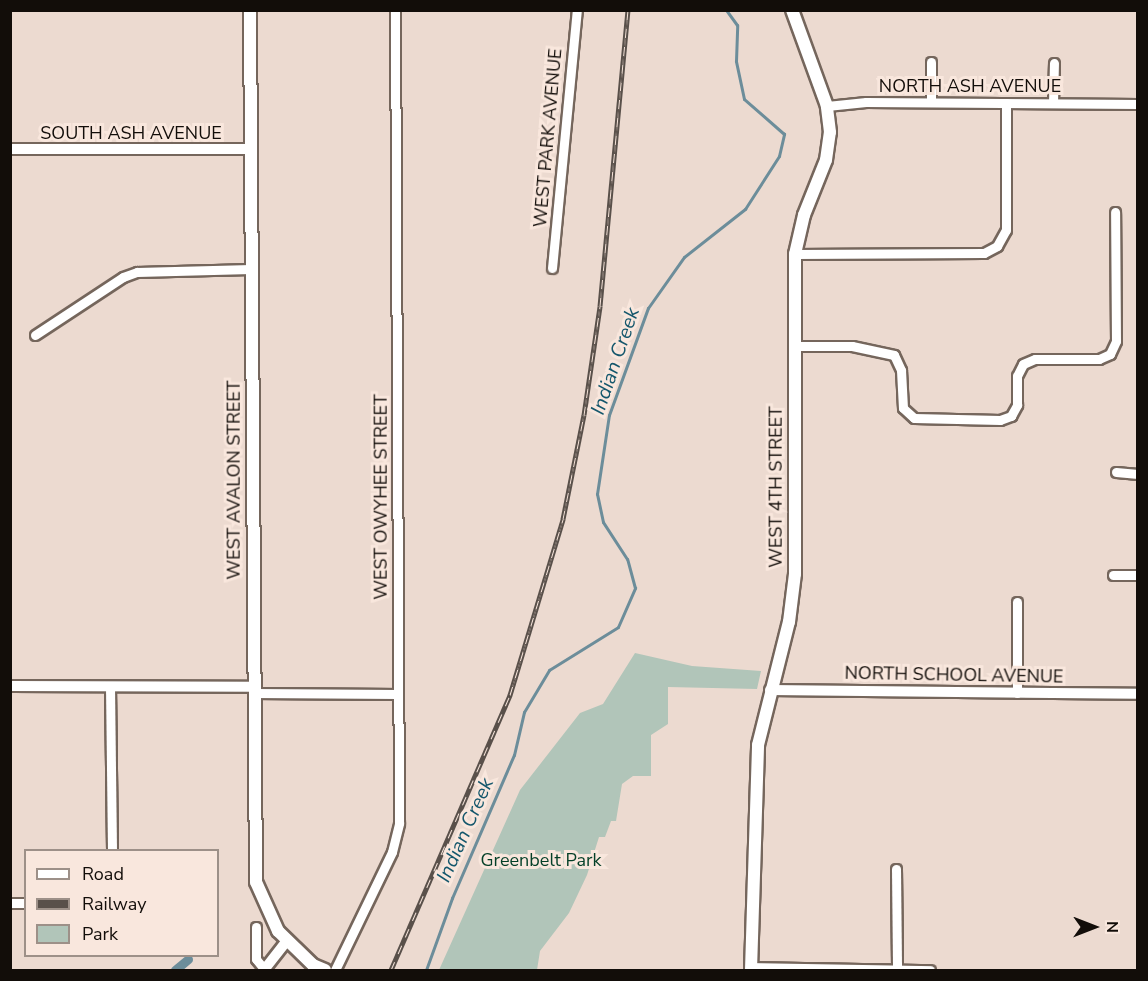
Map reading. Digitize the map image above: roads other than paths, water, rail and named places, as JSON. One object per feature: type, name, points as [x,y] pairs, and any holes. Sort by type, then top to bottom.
[{"type":"main road","name":"WEST AVALON STREET","points":[[250,10],[256,882],[265,908],[287,941],[325,970]]},
{"type":"main road","name":"WEST 4TH STREET","points":[[751,969],[755,775],[770,690],[789,622],[795,574],[793,346],[795,254],[804,216],[826,160],[830,132],[827,106],[792,10]]},
{"type":"street","name":"WEST OWYHEE STREET","points":[[335,970],[392,852],[399,823],[395,10]]},
{"type":"street","name":"WEST PARK AVENUE","points":[[552,268],[577,10]]},
{"type":"street","points":[[931,62],[931,102]]},
{"type":"street","points":[[1053,103],[1054,63]]},
{"type":"street","name":"NORTH ASH AVENUE","points":[[827,106],[931,102],[1137,104]]},
{"type":"street","points":[[795,254],[984,253],[997,246],[1005,230],[1006,103]]},
{"type":"street","name":"SOUTH ASH AVENUE","points":[[10,149],[251,149]]},
{"type":"street","points":[[793,346],[852,346],[887,352],[899,362],[903,408],[908,416],[1000,420],[1011,417],[1017,405],[1017,376],[1023,364],[1035,358],[1099,359],[1110,354],[1116,341],[1115,212]]},
{"type":"street","points":[[35,335],[118,280],[138,272],[251,269]]},
{"type":"street","points":[[1116,472],[1137,474]]},
{"type":"street","points":[[1113,575],[1137,575]]},
{"type":"street","points":[[1017,602],[1017,693]]},
{"type":"street","points":[[10,686],[110,686],[398,694]]},
{"type":"street","points":[[110,686],[112,849]]},
{"type":"street","name":"NORTH SCHOOL AVENUE","points":[[770,690],[1137,694]]},
{"type":"street","points":[[896,869],[897,969]]},
{"type":"street","points":[[256,927],[256,959],[265,970],[287,941]]},
{"type":"street","points":[[751,969],[930,970]]},
{"type":"waterway","name":"Indian Creek","points":[[426,970],[452,898],[514,755],[524,712],[549,670],[618,627],[635,588],[627,559],[603,522],[597,494],[609,415],[648,308],[684,257],[745,209],[779,156],[784,134],[744,99],[736,61],[737,25],[726,10]]},
{"type":"waterway","points":[[175,970],[188,959]]},
{"type":"railway","points":[[391,970],[510,695],[563,519],[584,415],[600,306],[628,10]]},
{"type":"park label","name":"Greenbelt Park","points":[[541,860]]}]
